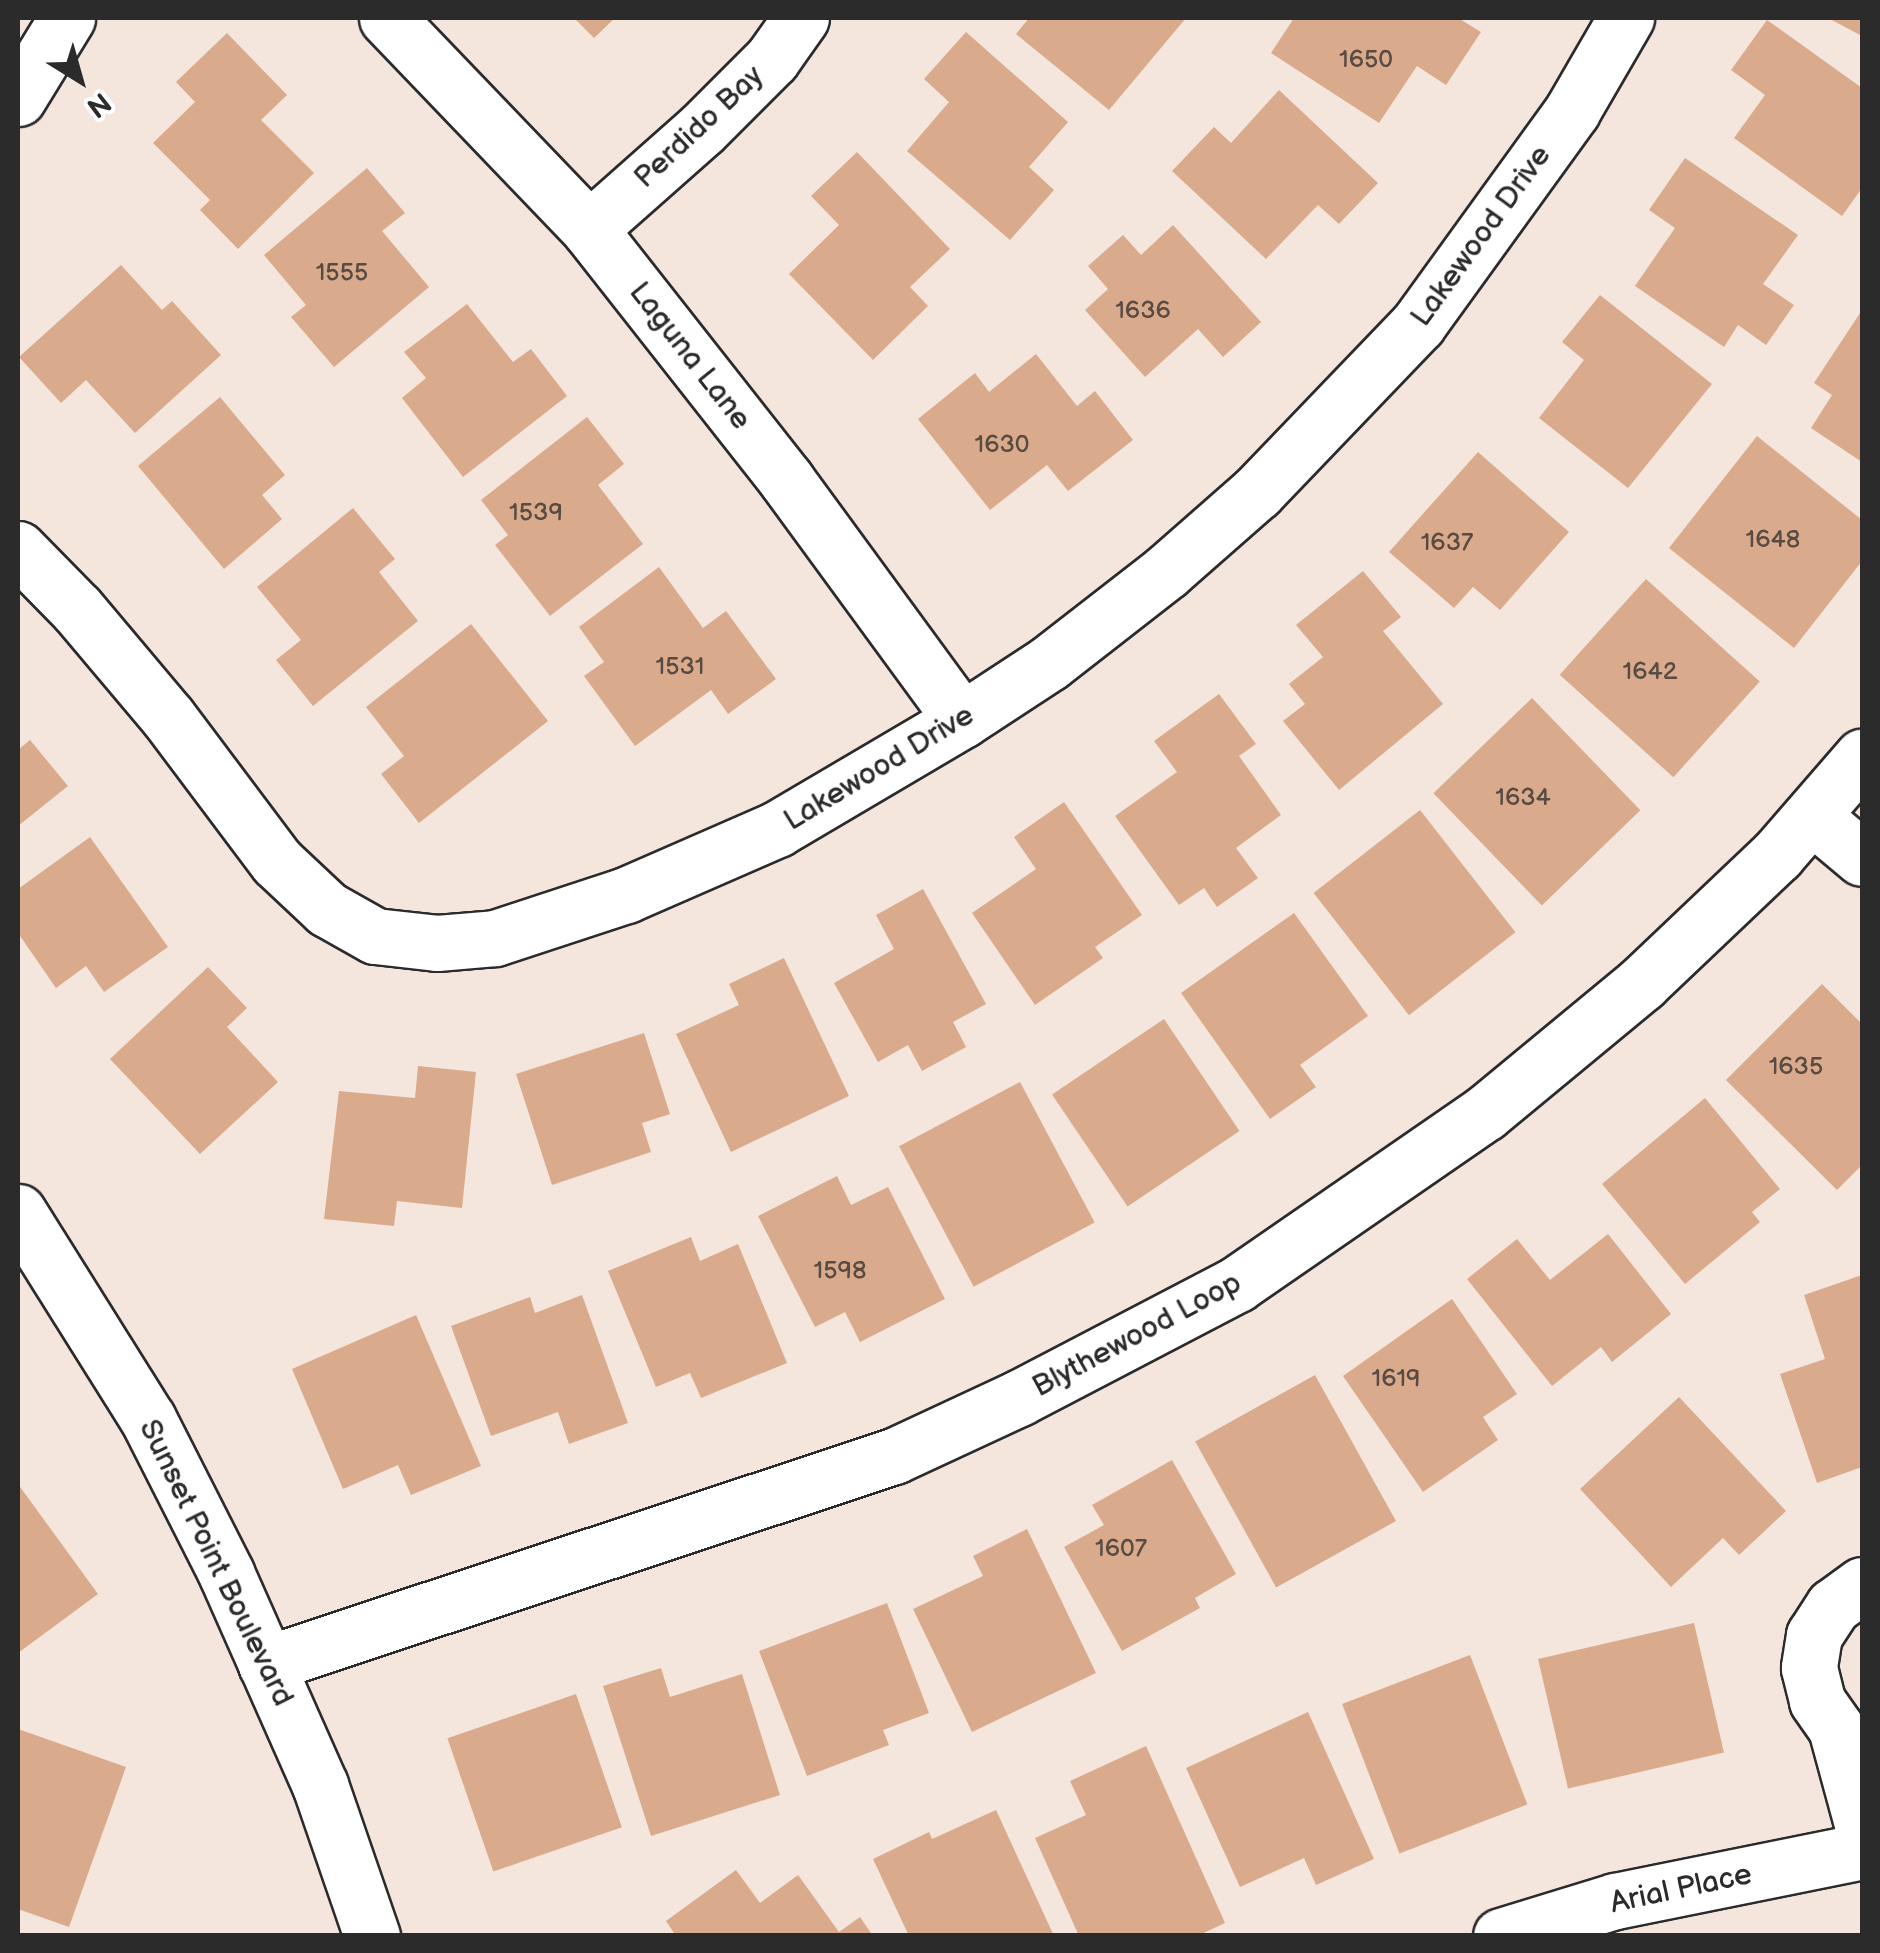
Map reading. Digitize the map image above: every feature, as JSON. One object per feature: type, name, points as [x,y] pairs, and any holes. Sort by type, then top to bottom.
[{"type":"street","points":[[18,98],[67,18]]},
{"type":"street","name":"Laguna Lane","points":[[388,18],[589,228],[787,480],[962,720]]},
{"type":"street","name":"Perdido Bay","points":[[589,228],[702,129],[772,59],[801,18]]},
{"type":"street","name":"Lakewood Drive","points":[[18,549],[77,608],[168,717],[278,862],[327,908],[375,936],[437,943],[495,938],[626,896],[777,829],[962,720],[1049,663],[1167,570],[1257,492],[1418,324],[1572,111],[1626,18]]},
{"type":"street","name":"Blythewood Loop","points":[[266,1664],[894,1456],[1020,1398],[1237,1284],[1484,1113],[1642,983],[1777,855],[1862,757]]},
{"type":"street","points":[[1812,816],[1862,858]]},
{"type":"street","name":"Sunset Point Boulevard","points":[[18,1212],[148,1419],[226,1572],[320,1785],[372,1936]]},
{"type":"street","points":[[1862,1585],[1833,1606],[1814,1635],[1809,1668],[1817,1701],[1836,1728],[1862,1824]]},
{"type":"street","name":"Arial Place","points":[[1501,1936],[1614,1901],[1862,1851]]},
{"type":"building","points":[[574,18],[615,18],[594,38]]},
{"type":"building","points":[[1029,18],[1186,18],[1109,110],[1016,34]]},
{"type":"building","points":[[1294,18],[1458,18],[1481,32],[1446,85],[1417,66],[1379,123],[1271,53]]},
{"type":"building","points":[[1828,18],[1862,18],[1862,36]]},
{"type":"building","points":[[1767,20],[1862,88],[1862,188],[1842,216],[1734,138],[1765,95],[1731,70]]},
{"type":"building","points":[[966,32],[1068,122],[1029,167],[1054,190],[1010,240],[907,151],[949,102],[924,79]]},
{"type":"building","points":[[227,33],[287,95],[261,120],[314,173],[238,249],[200,210],[210,200],[153,143],[195,102],[176,82]]},
{"type":"building","points":[[1279,90],[1378,183],[1339,224],[1318,205],[1266,259],[1172,171],[1214,127],[1231,143]]},
{"type":"building","points":[[857,152],[950,249],[910,287],[928,306],[873,360],[789,274],[839,225],[811,196]]},
{"type":"building","points":[[1685,158],[1798,235],[1763,284],[1794,305],[1766,345],[1738,325],[1724,347],[1635,286],[1675,228],[1649,210]]},
{"type":"building","points":[[367,168],[405,213],[382,231],[429,287],[334,367],[291,317],[306,305],[264,255]]},
{"type":"building","points":[[1173,225],[1261,322],[1223,357],[1198,329],[1145,377],[1085,310],[1108,289],[1088,266],[1123,235],[1141,255]]},
{"type":"building","points":[[121,265],[162,310],[172,301],[221,355],[135,433],[86,380],[61,403],[19,357]]},
{"type":"building","points":[[1600,295],[1712,384],[1628,488],[1539,418],[1584,360],[1562,342]]},
{"type":"building","points":[[467,304],[513,362],[531,349],[567,396],[463,477],[402,398],[426,378],[404,352]]},
{"type":"building","points":[[1862,310],[1862,462],[1811,428],[1832,395],[1814,383]]},
{"type":"building","points":[[1036,354],[1077,406],[1095,391],[1133,440],[1068,491],[1047,465],[990,510],[918,419],[975,373],[989,392]]},
{"type":"building","points":[[220,397],[285,475],[262,495],[282,519],[224,569],[138,466]]},
{"type":"building","points":[[587,417],[624,464],[598,485],[643,544],[550,616],[495,545],[508,535],[481,500]]},
{"type":"building","points":[[1757,436],[1862,520],[1862,561],[1794,648],[1669,548]]},
{"type":"building","points":[[1478,452],[1569,532],[1500,610],[1473,587],[1454,608],[1389,552]]},
{"type":"building","points":[[353,508],[395,559],[379,572],[418,621],[313,706],[276,660],[301,640],[257,587]]},
{"type":"building","points":[[659,567],[703,628],[726,611],[776,679],[728,714],[711,690],[635,746],[584,676],[604,662],[579,627]]},
{"type":"building","points":[[1363,571],[1401,617],[1383,631],[1443,704],[1339,790],[1283,721],[1305,704],[1289,684],[1323,657],[1296,625]]},
{"type":"building","points":[[1646,579],[1760,681],[1673,777],[1560,675]]},
{"type":"building","points":[[471,624],[548,721],[419,823],[381,774],[404,756],[366,707]]},
{"type":"building","points":[[1219,694],[1256,744],[1239,756],[1281,815],[1236,848],[1258,878],[1217,907],[1204,888],[1179,905],[1115,816],[1177,772],[1154,741]]},
{"type":"building","points":[[1532,698],[1640,810],[1542,905],[1433,793]]},
{"type":"building","points":[[30,740],[68,786],[18,826],[18,750]]},
{"type":"building","points":[[1064,802],[1142,915],[1095,947],[1103,958],[1035,1005],[972,913],[1036,869],[1014,837]]},
{"type":"building","points":[[1420,810],[1515,932],[1409,1015],[1314,893]]},
{"type":"building","points":[[90,837],[168,947],[104,992],[86,966],[56,988],[18,933],[18,889]]},
{"type":"building","points":[[923,889],[986,1004],[953,1022],[966,1047],[922,1071],[908,1045],[878,1062],[834,983],[894,949],[876,915]]},
{"type":"building","points":[[1294,913],[1368,1016],[1300,1065],[1316,1087],[1270,1119],[1181,993]]},
{"type":"building","points":[[784,958],[849,1096],[731,1152],[676,1034],[739,1005],[729,984]]},
{"type":"building","points":[[208,967],[247,1008],[227,1027],[278,1082],[200,1154],[110,1059]]},
{"type":"building","points":[[1822,984],[1862,1024],[1862,1165],[1837,1190],[1726,1080]]},
{"type":"building","points":[[1164,1019],[1239,1131],[1128,1206],[1052,1094]]},
{"type":"building","points":[[644,1033],[670,1114],[642,1123],[651,1152],[552,1185],[516,1074]]},
{"type":"building","points":[[418,1066],[476,1072],[462,1208],[397,1201],[394,1226],[324,1219],[339,1091],[415,1098]]},
{"type":"building","points":[[1020,1082],[1095,1222],[974,1287],[899,1146]]},
{"type":"building","points":[[1705,1098],[1780,1189],[1752,1212],[1760,1222],[1685,1284],[1602,1184]]},
{"type":"building","points":[[837,1176],[851,1205],[888,1187],[945,1299],[860,1342],[845,1312],[815,1327],[758,1216]]},
{"type":"building","points":[[1608,1234],[1671,1314],[1612,1362],[1601,1347],[1552,1386],[1467,1279],[1517,1239],[1550,1280]]},
{"type":"building","points":[[691,1237],[700,1261],[738,1244],[787,1363],[701,1398],[690,1373],[656,1387],[608,1271]]},
{"type":"building","points":[[1862,1275],[1862,1467],[1817,1483],[1780,1374],[1825,1359],[1804,1295]]},
{"type":"building","points":[[582,1295],[628,1423],[569,1444],[558,1412],[491,1436],[451,1326],[530,1297],[535,1313]]},
{"type":"building","points":[[1452,1299],[1517,1394],[1483,1417],[1498,1440],[1423,1492],[1343,1376]]},
{"type":"building","points":[[416,1315],[481,1466],[411,1495],[398,1465],[343,1489],[292,1369]]},
{"type":"building","points":[[1315,1375],[1396,1521],[1276,1587],[1195,1441]]},
{"type":"building","points":[[1679,1397],[1786,1511],[1739,1555],[1723,1538],[1671,1587],[1580,1489]]},
{"type":"building","points":[[1172,1460],[1236,1574],[1195,1598],[1200,1608],[1122,1651],[1064,1547],[1104,1525],[1092,1505]]},
{"type":"building","points":[[18,1484],[98,1594],[18,1653]]},
{"type":"building","points":[[1027,1529],[1096,1673],[972,1732],[913,1609],[983,1576],[973,1556]]},
{"type":"building","points":[[887,1603],[929,1713],[883,1730],[889,1745],[807,1776],[759,1651]]},
{"type":"building","points":[[1694,1623],[1724,1753],[1568,1789],[1538,1659]]},
{"type":"building","points":[[1470,1655],[1527,1804],[1399,1853],[1342,1704]]},
{"type":"building","points":[[661,1668],[670,1697],[742,1674],[780,1795],[651,1836],[603,1686]]},
{"type":"building","points":[[576,1694],[622,1827],[493,1872],[447,1738]]},
{"type":"building","points":[[1308,1712],[1374,1859],[1316,1885],[1304,1858],[1240,1887],[1186,1768]]},
{"type":"building","points":[[18,1729],[126,1767],[69,1927],[18,1909]]},
{"type":"building","points":[[1146,1746],[1225,1923],[1197,1936],[1079,1936],[1035,1838],[1086,1815],[1070,1781]]},
{"type":"building","points":[[996,1810],[1054,1936],[909,1936],[873,1859],[929,1832],[932,1839]]},
{"type":"building","points":[[736,1870],[760,1903],[798,1875],[839,1932],[860,1917],[873,1936],[676,1936],[666,1921]]}]
